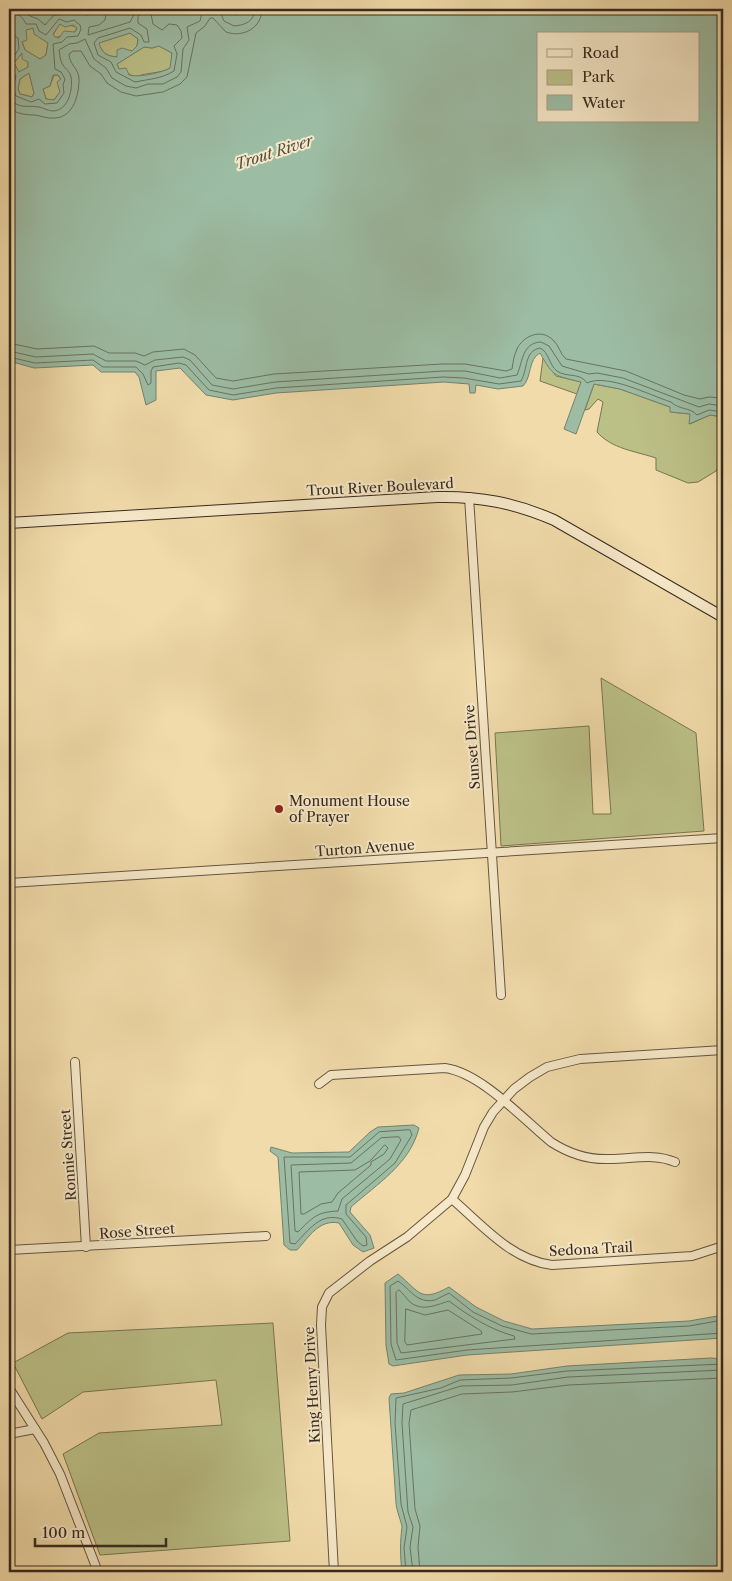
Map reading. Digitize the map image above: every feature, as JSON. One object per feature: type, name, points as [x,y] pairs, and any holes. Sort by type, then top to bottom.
[{"type":"street","name":"Trout River Boulevard","points":[[9,523],[469,497],[512,504],[554,520],[723,617]]},
{"type":"street","name":"Sunset Drive","points":[[469,497],[501,995]]},
{"type":"street","name":"Turton Avenue","points":[[9,883],[723,838]]},
{"type":"street","points":[[452,1199],[465,1175],[484,1127],[502,1102],[530,1076],[547,1067],[565,1062],[723,1050]]},
{"type":"street","name":"Ronnie Street","points":[[75,1062],[86,1247]]},
{"type":"street","points":[[320,1084],[331,1075],[445,1068],[466,1073],[550,1142],[574,1154],[608,1159],[663,1156],[675,1162]]},
{"type":"street","name":"King Henry Drive","points":[[334,1572],[323,1392],[322,1307],[328,1293],[406,1237],[452,1199]]},
{"type":"street","name":"Sedona Trail","points":[[452,1199],[514,1252],[537,1264],[552,1265],[677,1258],[723,1246]]},
{"type":"street","name":"Rose Street","points":[[9,1250],[266,1236]]},
{"type":"street","points":[[9,1388],[60,1474],[98,1572]]},
{"type":"street","points":[[9,1434],[35,1429]]},
{"type":"green space","points":[[60,23],[77,27],[75,32],[54,38],[53,35]]},
{"type":"green space","points":[[33,28],[35,34],[48,43],[46,55],[40,59],[25,50],[22,41],[26,30]]},
{"type":"green space","points":[[130,33],[138,39],[137,46],[132,51],[125,50],[117,57],[105,53],[98,43]]},
{"type":"green space","points":[[159,46],[172,53],[171,68],[135,77],[119,69],[117,64],[144,47],[152,48]]},
{"type":"green space","points":[[22,53],[28,62],[28,67],[19,72],[14,63]]},
{"type":"green space","points":[[29,73],[34,93],[32,97],[20,94],[18,89],[20,79]]},
{"type":"green space","points":[[54,75],[58,75],[61,80],[60,92],[54,100],[46,99],[43,89],[50,86]]},
{"type":"green space","points":[[543,358],[556,376],[581,382],[577,394],[540,381]]},
{"type":"green space","points":[[594,384],[620,389],[670,407],[671,412],[691,414],[690,424],[710,415],[723,417],[723,458],[716,471],[698,482],[688,483],[656,470],[656,458],[624,449],[603,438],[597,432],[603,402],[598,399],[589,409],[585,410]]},
{"type":"green space","points":[[601,678],[696,733],[704,831],[501,846],[495,733],[589,726],[593,814],[611,814]]},
{"type":"green space","points":[[273,1323],[290,1541],[100,1555],[63,1454],[99,1433],[222,1425],[216,1380],[83,1392],[42,1419],[13,1363],[68,1333]]},
{"type":"water","name":"Trout River","points":[[9,9],[84,9],[86,15],[96,14],[96,9],[110,9],[113,11],[122,9],[185,9],[185,14],[191,14],[192,9],[231,9],[234,15],[241,14],[243,9],[723,9],[723,417],[710,415],[689,424],[690,414],[670,412],[670,407],[620,389],[594,384],[576,434],[564,429],[581,382],[556,374],[540,353],[534,359],[528,378],[523,386],[498,389],[476,385],[475,393],[470,393],[469,384],[444,382],[276,393],[233,400],[206,395],[180,368],[156,371],[156,400],[146,405],[139,377],[135,372],[101,372],[93,365],[34,368],[9,361]],"holes":[[[60,24],[65,27],[73,25],[77,28],[75,32],[64,31],[59,38],[53,34]],[[33,28],[34,34],[48,43],[46,55],[40,59],[25,50],[22,42],[27,40],[26,30]],[[130,33],[138,39],[137,46],[132,51],[122,48],[117,50],[117,57],[103,52],[99,43]],[[159,46],[172,53],[170,68],[138,76],[129,75],[126,68],[119,69],[117,64],[144,47],[152,48]],[[22,53],[22,59],[28,62],[28,67],[19,72],[14,63]],[[29,73],[34,93],[32,97],[20,94],[18,89],[20,79]],[[53,75],[58,75],[61,79],[57,82],[60,92],[54,100],[46,99],[43,89],[50,86]]]},
{"type":"water","points":[[414,1125],[419,1128],[415,1141],[400,1163],[351,1207],[350,1212],[370,1235],[374,1248],[363,1252],[353,1245],[339,1223],[332,1222],[315,1230],[297,1250],[290,1250],[284,1245],[278,1157],[270,1151],[271,1147],[292,1153],[349,1152],[378,1127]]},
{"type":"water","points":[[398,1274],[421,1293],[426,1295],[432,1294],[449,1287],[476,1307],[504,1321],[532,1329],[689,1321],[723,1315],[723,1338],[467,1355],[393,1366],[389,1364],[386,1345],[385,1283]]},
{"type":"water","points":[[711,1358],[723,1359],[723,1572],[402,1572],[400,1549],[402,1527],[396,1503],[389,1398],[391,1394],[404,1393],[459,1375],[511,1374],[567,1366]]},
{"type":"place","name":"Monument House of Prayer","points":[[279,809]]}]
